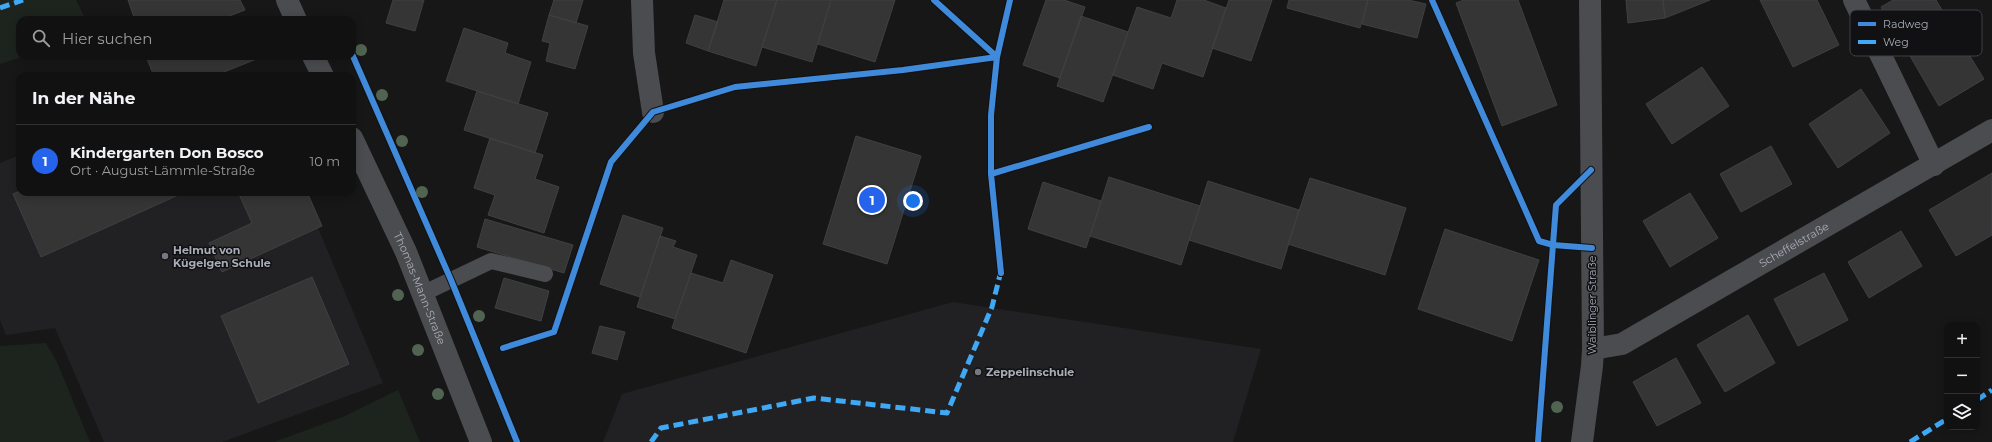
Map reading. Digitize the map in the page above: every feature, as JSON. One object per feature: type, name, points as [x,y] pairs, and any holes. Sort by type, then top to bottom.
[{"type":"street","points":[[287,0],[294,16]]},
{"type":"street","points":[[642,0],[644,53],[653,112]]},
{"type":"street","name":"Waiblinger Straße","points":[[1582,442],[1593,349],[1590,0]]},
{"type":"street","points":[[1854,0],[1859,10]]},
{"type":"street","points":[[1881,56],[1934,165]]},
{"type":"street","points":[[315,60],[321,72]]},
{"type":"street","name":"Scheffelstraße","points":[[1593,349],[1622,344],[1934,165],[1992,130]]},
{"type":"street","name":"Thomas-Mann-Straße","points":[[356,146],[406,252],[481,442]]},
{"type":"lane","points":[[422,294],[491,261],[544,274]]},
{"type":"shaded area","points":[[0,0],[76,0],[84,16],[16,16],[16,59],[0,64]]},
{"type":"shaded area","name":"Helmut von Kügelgen Schule","points":[[16,157],[16,196],[305,196],[383,383],[222,442],[104,442],[55,328],[6,335],[0,320],[0,163]]},
{"type":"shaded area","name":"Zeppelinschule","points":[[953,302],[1261,349],[1233,442],[603,442],[622,394]]},
{"type":"shaded area","points":[[46,343],[57,362],[90,442],[0,442],[0,346]]},
{"type":"shaded area","points":[[398,390],[420,442],[274,442],[345,416]]},
{"type":"building","points":[[128,0],[240,0],[245,10],[229,16],[134,16]]},
{"type":"building","points":[[393,0],[424,0],[415,31],[386,23]]},
{"type":"building","points":[[554,0],[583,0],[576,23],[549,15]]},
{"type":"building","points":[[724,0],[777,0],[756,66],[708,51]]},
{"type":"building","points":[[777,0],[831,0],[812,62],[762,47]]},
{"type":"building","points":[[831,0],[895,0],[875,62],[818,44]]},
{"type":"building","points":[[1046,0],[1064,0],[1085,7],[1060,78],[1023,65]]},
{"type":"building","points":[[1177,0],[1204,0],[1226,8],[1203,77],[1162,63],[1153,89],[1113,75],[1137,7],[1171,18]]},
{"type":"building","points":[[1229,0],[1272,0],[1251,61],[1212,48]]},
{"type":"building","points":[[1289,0],[1368,0],[1360,28],[1287,8]]},
{"type":"building","points":[[1368,0],[1408,0],[1426,4],[1417,38],[1362,24]]},
{"type":"building","points":[[1464,0],[1518,0],[1557,105],[1502,126],[1456,3]]},
{"type":"building","points":[[1626,0],[1663,0],[1665,18],[1628,23]]},
{"type":"building","points":[[1663,0],[1710,0],[1665,18]]},
{"type":"building","points":[[1760,0],[1817,0],[1839,45],[1793,67]]},
{"type":"building","points":[[1893,0],[1936,0],[1942,10],[1883,10],[1881,7]]},
{"type":"building","points":[[549,15],[588,26],[575,69],[546,61],[550,43],[542,41]]},
{"type":"building","points":[[695,15],[718,22],[708,51],[686,43]]},
{"type":"building","points":[[1081,16],[1128,32],[1103,102],[1057,86]]},
{"type":"building","points":[[464,28],[508,43],[505,53],[531,62],[518,104],[446,81]]},
{"type":"building","points":[[1910,56],[1970,56],[1984,79],[1939,106]]},
{"type":"building","points":[[147,60],[254,60],[224,72],[152,72]]},
{"type":"building","points":[[1702,67],[1729,106],[1672,144],[1646,104]]},
{"type":"building","points":[[1861,89],[1890,133],[1838,168],[1809,124]]},
{"type":"building","points":[[477,91],[548,113],[535,153],[464,130]]},
{"type":"building","points":[[856,136],[921,156],[887,264],[823,244]]},
{"type":"building","points":[[490,138],[543,155],[535,179],[559,187],[544,233],[488,215],[495,195],[474,188]]},
{"type":"building","points":[[1771,146],[1792,184],[1741,212],[1720,174]]},
{"type":"building","points":[[1992,173],[1992,235],[1956,256],[1929,210]]},
{"type":"building","points":[[1109,177],[1200,206],[1181,265],[1090,236]]},
{"type":"building","points":[[1310,178],[1406,208],[1385,275],[1288,244]]},
{"type":"building","points":[[1208,181],[1299,210],[1281,269],[1189,240]]},
{"type":"building","points":[[1043,182],[1101,201],[1086,248],[1028,229]]},
{"type":"building","points":[[16,193],[16,196],[176,196],[41,257],[13,194]]},
{"type":"building","points":[[1690,193],[1718,238],[1670,267],[1643,221]]},
{"type":"building","points":[[240,196],[309,196],[322,226],[222,272],[209,243],[252,223]]},
{"type":"building","points":[[623,215],[663,228],[640,297],[600,284]]},
{"type":"building","points":[[485,219],[573,245],[564,273],[477,247]]},
{"type":"building","points":[[1445,229],[1539,260],[1512,341],[1418,309]]},
{"type":"building","points":[[1901,231],[1922,266],[1869,298],[1848,262]]},
{"type":"building","points":[[660,236],[676,241],[673,247],[697,255],[675,319],[637,307]]},
{"type":"building","points":[[731,260],[773,275],[746,353],[672,328],[691,273],[723,283]]},
{"type":"building","points":[[1824,273],[1848,320],[1798,346],[1774,299]]},
{"type":"building","points":[[312,277],[349,364],[258,403],[221,316]]},
{"type":"building","points":[[504,278],[549,291],[541,321],[495,308]]},
{"type":"building","points":[[1748,315],[1775,363],[1725,392],[1697,345]]},
{"type":"building","points":[[600,326],[625,332],[617,360],[592,353]]},
{"type":"building","points":[[1676,358],[1701,403],[1657,426],[1633,382]]},
{"type":"marked path","points":[[0,8],[23,0]]},
{"type":"marked path","points":[[651,442],[661,428],[814,398],[947,413],[992,307],[1001,271]]},
{"type":"marked path","points":[[1980,398],[1992,390]]},
{"type":"marked path","points":[[1910,442],[1944,421]]},
{"type":"cycle path","points":[[934,0],[997,57],[991,115],[991,174],[1001,273]]},
{"type":"cycle path","points":[[503,348],[554,332],[611,162],[653,112],[735,87],[903,70],[997,57],[1010,0]]},
{"type":"cycle path","points":[[1432,0],[1539,241],[1553,245],[1592,248]]},
{"type":"cycle path","points":[[355,60],[451,280],[517,442]]},
{"type":"cycle path","points":[[991,174],[1149,127]]},
{"type":"cycle path","points":[[1538,442],[1556,205],[1591,170]]},
{"type":"place","name":"Kindergarten Don Bosco","points":[[872,200]]},
{"type":"place","name":"Helmut von Kügelgen Schule","points":[[165,256]]},
{"type":"place","name":"Zeppelinschule","points":[[978,372]]}]
